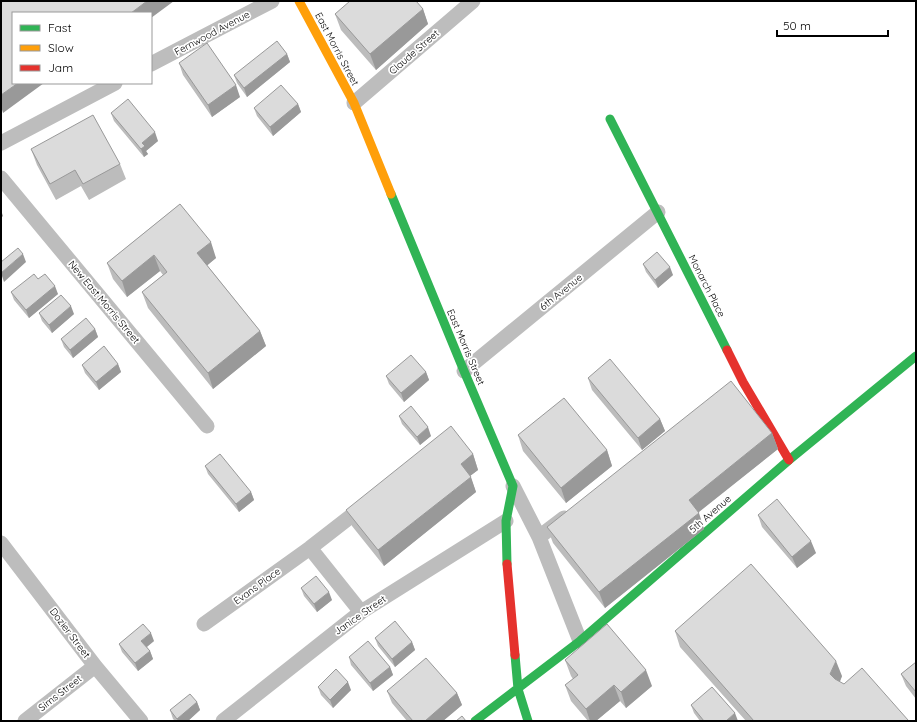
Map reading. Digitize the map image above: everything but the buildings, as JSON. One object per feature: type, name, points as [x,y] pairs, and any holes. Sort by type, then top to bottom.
[{"type":"street","name":"Fernwood Avenue","points":[[152,63],[272,1]]},
{"type":"street","name":"East Morris Street","points":[[299,1],[354,103],[464,372],[514,486]]},
{"type":"street","name":"Claude Street","points":[[354,103],[474,1]]},
{"type":"street","points":[[1,143],[113,84]]},
{"type":"street","name":"Monarch Place","points":[[610,119],[743,382],[789,460]]},
{"type":"street","name":"New East Morris Street","points":[[1,178],[207,426]]},
{"type":"street","name":"6th Avenue","points":[[464,372],[658,212]]},
{"type":"street","name":"5th Avenue","points":[[475,721],[580,641],[789,460],[916,356]]},
{"type":"street","points":[[731,392],[743,382]]},
{"type":"street","points":[[514,486],[506,521],[506,555],[518,689],[528,721]]},
{"type":"street","points":[[514,486],[539,536],[580,641]]},
{"type":"street","name":"Evans Place","points":[[204,624],[310,548],[374,498]]},
{"type":"street","points":[[539,536],[578,508]]},
{"type":"street","name":"Janice Street","points":[[223,721],[361,612],[506,521]]},
{"type":"street","name":"Dozier Street","points":[[1,543],[95,666],[141,721]]},
{"type":"street","points":[[310,548],[361,612]]},
{"type":"street","name":"Sims Street","points":[[25,721],[95,666]]},
{"type":"traffic: fast","points":[[610,119],[727,350]]},
{"type":"traffic: fast","points":[[391,194],[513,486],[506,521],[507,564]]},
{"type":"traffic: fast","points":[[475,721],[580,641],[789,460],[916,356]]},
{"type":"traffic: fast","points":[[515,655],[518,689],[528,721]]},
{"type":"traffic: slow","points":[[299,1],[354,103],[391,194]]},
{"type":"traffic: jam","points":[[727,350],[743,382],[789,460]]},
{"type":"traffic: jam","points":[[507,564],[515,655]]}]
